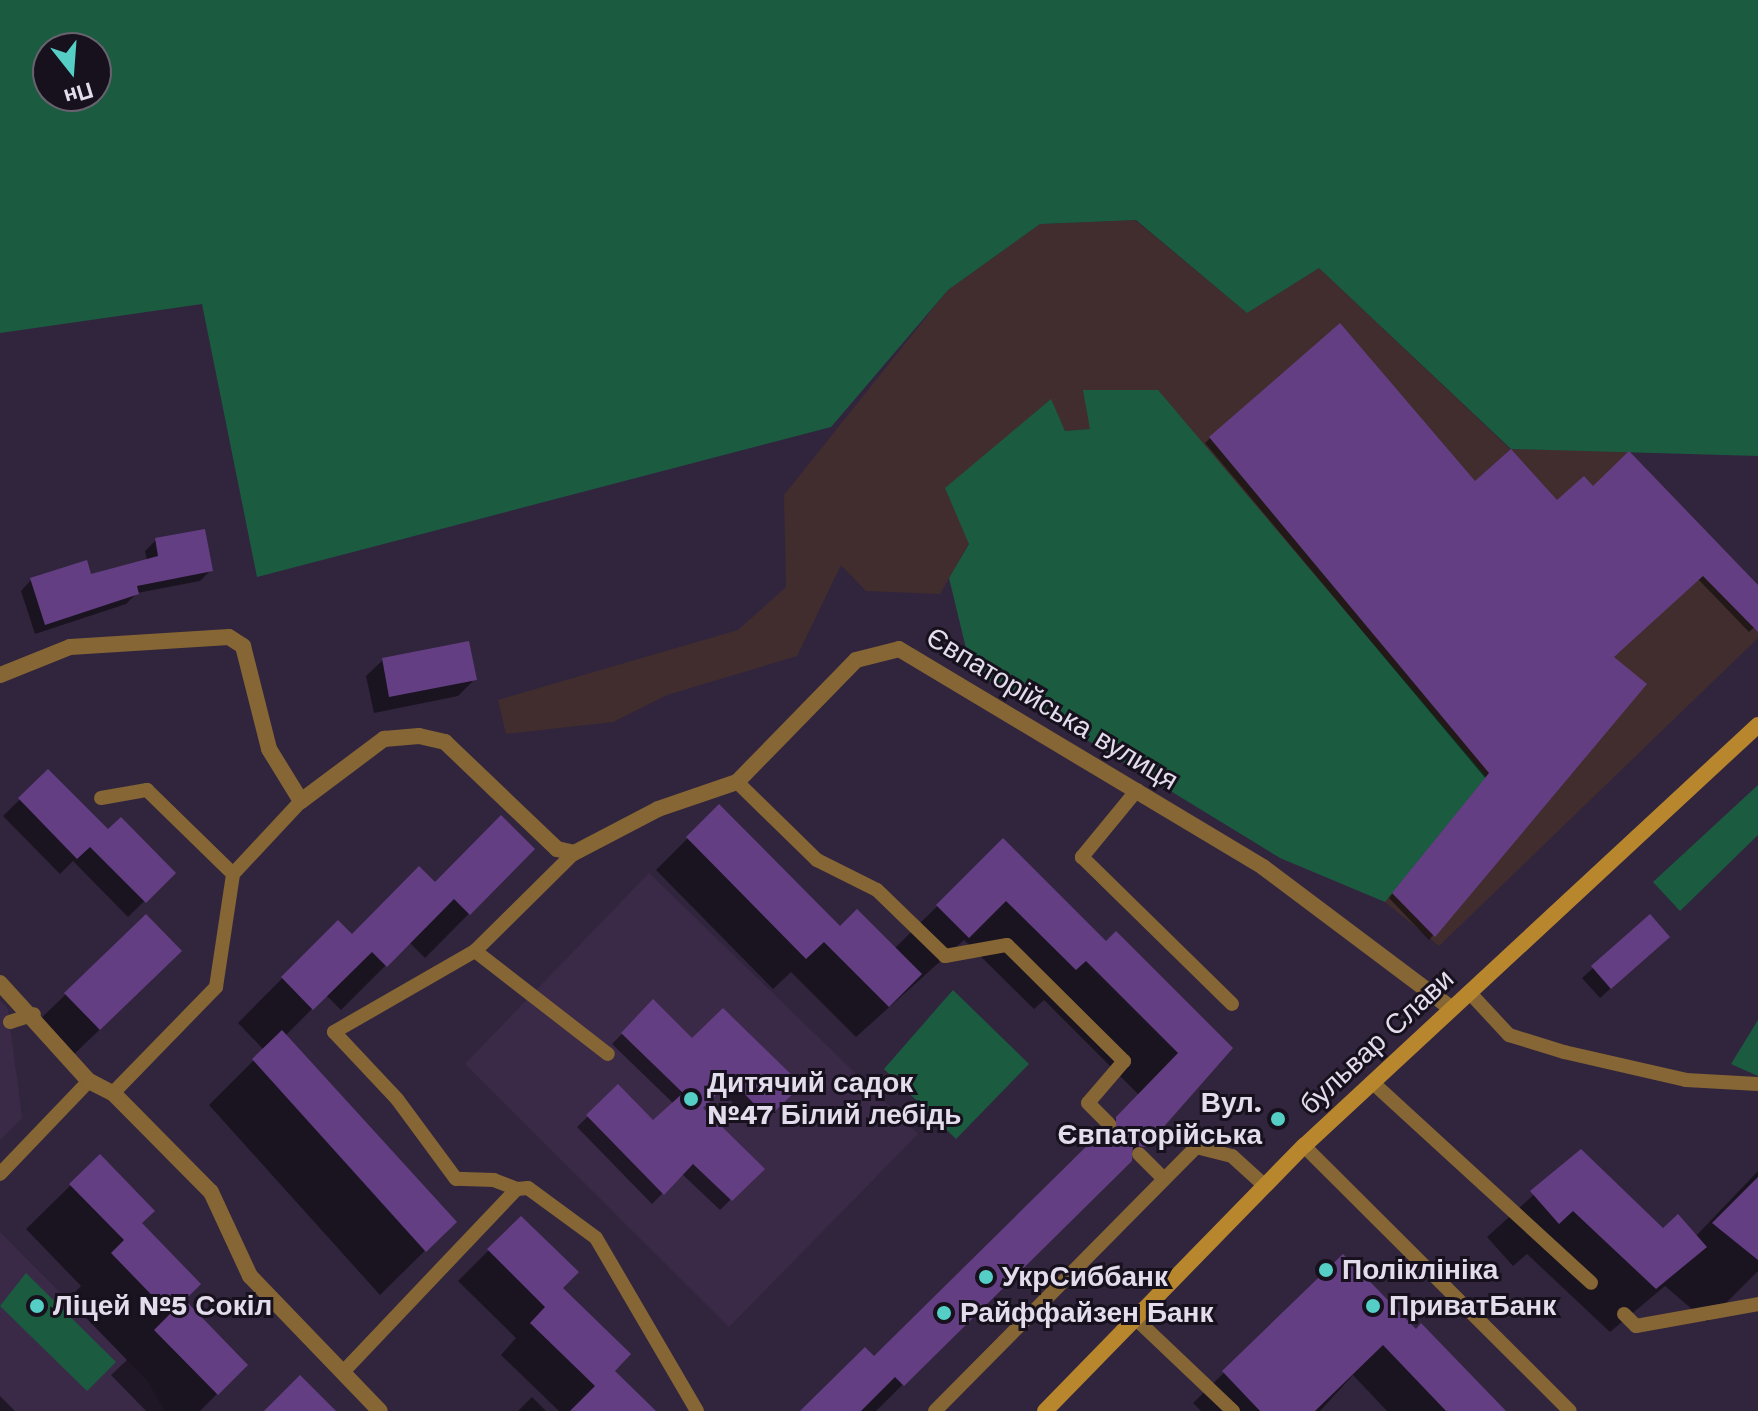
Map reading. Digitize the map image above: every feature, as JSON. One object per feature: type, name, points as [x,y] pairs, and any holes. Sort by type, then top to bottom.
[{"type":"street","points":[[0,675],[70,647],[229,637],[243,646],[269,749],[301,801],[384,739],[419,736],[445,742],[557,849],[574,853]]},
{"type":"street","name":"Євпаторійська вулиця","points":[[574,853],[658,809],[737,782],[856,660],[899,649],[1263,867],[1451,1008]]},
{"type":"street","name":"бульвар Слави","points":[[1045,1411],[1304,1146],[1758,725]]},
{"type":"street","points":[[0,983],[34,1014],[89,1081],[113,1093],[211,1192],[250,1276],[380,1411]]},
{"type":"lane","points":[[737,782],[817,860],[877,890],[945,956],[1007,945],[1124,1061],[1088,1103],[1109,1124]]},
{"type":"lane","points":[[101,798],[147,790],[233,874]]},
{"type":"lane","points":[[1137,790],[1082,857],[1232,1004]]},
{"type":"lane","points":[[113,1093],[216,987],[233,874],[301,801]]},
{"type":"lane","points":[[574,853],[475,951],[334,1032],[397,1099],[456,1179],[494,1180],[517,1189],[528,1188],[596,1238],[697,1411]]},
{"type":"lane","points":[[475,951],[608,1054]]},
{"type":"lane","points":[[1469,992],[1509,1035],[1564,1052],[1686,1080],[1758,1084]]},
{"type":"lane","points":[[10,1022],[34,1014]]},
{"type":"lane","points":[[0,1174],[89,1081]]},
{"type":"lane","points":[[1372,1082],[1591,1283]]},
{"type":"lane","points":[[1304,1146],[1570,1411]]},
{"type":"lane","points":[[935,1411],[1196,1147],[1232,1156],[1265,1186]]},
{"type":"lane","points":[[1139,1154],[1164,1179]]},
{"type":"lane","points":[[344,1371],[517,1189]]},
{"type":"lane","points":[[1624,1314],[1636,1326],[1758,1304]]},
{"type":"lane","points":[[1136,1319],[1233,1411]]},
{"type":"shaded area","points":[[1135,220],[1247,313],[1319,268],[1510,449],[1629,451],[1758,585],[1758,638],[1439,946],[1385,902],[1486,777],[1084,391],[1091,429],[1065,431],[1050,400],[940,594],[866,591],[841,565],[797,656],[667,695],[613,722],[506,734],[498,700],[738,630],[786,587],[784,495],[948,290],[1040,224]]},
{"type":"shaded area","name":"Дитячий садок №47 Білий лебідь","points":[[649,873],[918,1134],[729,1327],[465,1064]]},
{"type":"shaded area","points":[[0,1000],[8,1009],[22,1118],[0,1140]]},
{"type":"shaded area","name":"Ліцей №5 Сокіл","points":[[0,1232],[147,1380],[165,1411],[0,1411]]},
{"type":"green space","points":[[0,0],[1758,0],[1758,456],[1511,449],[1319,268],[1247,313],[1136,220],[1040,224],[948,290],[831,427],[257,577],[202,304],[0,333]]},
{"type":"green space","points":[[1083,390],[1158,390],[1486,777],[1385,902],[1280,858],[971,669],[949,578],[969,544],[945,488],[1051,399],[1065,431],[1090,429]]},
{"type":"green space","points":[[1758,785],[1758,835],[1680,911],[1653,882]]},
{"type":"green space","points":[[953,990],[1029,1064],[956,1139],[884,1069]]},
{"type":"green space","points":[[1758,1020],[1758,1076],[1731,1064]]},
{"type":"green space","points":[[26,1273],[116,1362],[87,1391],[0,1306]]},
{"type":"building","points":[[1340,323],[1475,481],[1511,449],[1557,500],[1584,476],[1593,486],[1629,451],[1758,585],[1758,632],[1703,576],[1614,657],[1647,684],[1435,937],[1392,893],[1489,773],[1209,437]]},
{"type":"building","points":[[205,529],[213,571],[137,586],[139,594],[45,625],[30,578],[87,560],[91,574],[158,556],[155,538]]},
{"type":"building","points":[[469,641],[477,680],[389,697],[382,658]]},
{"type":"building","points":[[48,769],[108,829],[121,817],[176,873],[146,903],[90,847],[77,859],[18,798]]},
{"type":"building","points":[[719,804],[840,926],[857,909],[922,974],[889,1007],[824,942],[806,959],[686,837]]},
{"type":"building","points":[[501,815],[535,849],[470,915],[454,899],[387,967],[372,952],[313,1010],[281,977],[338,920],[352,934],[419,866],[435,882]]},
{"type":"building","points":[[1003,838],[1106,941],[1116,931],[1233,1048],[1146,1147],[1133,1146],[1132,1161],[904,1386],[895,1377],[861,1411],[800,1411],[865,1347],[874,1356],[1102,1131],[1115,1132],[1116,1117],[1178,1053],[1086,961],[1076,970],[1006,901],[969,938],[936,905]]},
{"type":"building","points":[[146,914],[182,951],[100,1030],[64,993]]},
{"type":"building","points":[[1650,914],[1670,937],[1611,989],[1591,966]]},
{"type":"building","points":[[653,999],[692,1038],[723,1008],[802,1085],[768,1118],[731,1080],[703,1108],[765,1169],[732,1201],[693,1164],[664,1195],[586,1115],[618,1084],[653,1120],[683,1093],[621,1033]]},
{"type":"building","points":[[282,1030],[457,1222],[426,1252],[252,1059]]},
{"type":"building","points":[[1581,1149],[1663,1228],[1678,1214],[1707,1247],[1656,1289],[1573,1211],[1559,1224],[1530,1191]]},
{"type":"building","points":[[100,1154],[155,1211],[142,1223],[201,1284],[185,1300],[248,1365],[218,1395],[154,1330],[170,1314],[111,1253],[124,1240],[69,1184]]},
{"type":"building","points":[[1758,1177],[1758,1260],[1712,1223]]},
{"type":"building","points":[[521,1216],[579,1272],[563,1288],[631,1354],[615,1371],[656,1411],[570,1411],[595,1386],[530,1323],[545,1307],[487,1249]]},
{"type":"building","points":[[1343,1254],[1416,1329],[1421,1323],[1506,1411],[1446,1411],[1383,1345],[1315,1411],[1260,1411],[1222,1371]]},
{"type":"building","points":[[300,1375],[336,1411],[264,1411]]},
{"type":"place","name":"Дитячий садок №47 Білий лебідь","points":[[691,1099]]},
{"type":"place","name":"Вул. Євпаторійська","points":[[1278,1119]]},
{"type":"place","name":"Поліклініка","points":[[1326,1270]]},
{"type":"place","name":"УкрСиббанк","points":[[986,1277]]},
{"type":"place","name":"Ліцей №5 Сокіл","points":[[37,1306]]},
{"type":"place","name":"ПриватБанк","points":[[1373,1306]]},
{"type":"place","name":"Райффайзен Банк","points":[[944,1313]]}]
